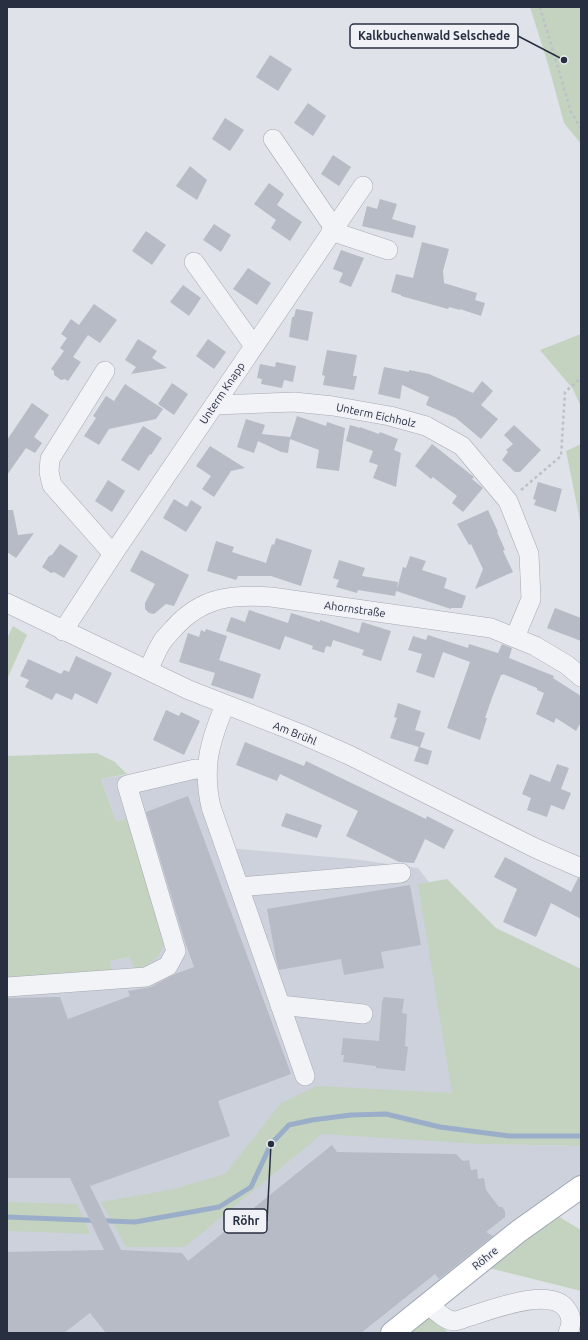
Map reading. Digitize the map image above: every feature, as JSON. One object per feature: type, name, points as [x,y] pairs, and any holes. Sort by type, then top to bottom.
[{"type":"main road","name":"Röhre","points":[[392,1333],[520,1231],[581,1187]]},
{"type":"street","points":[[273,139],[333,230],[388,250]]},
{"type":"street","name":"Unterm Knapp","points":[[63,630],[112,554],[363,186]]},
{"type":"street","points":[[194,262],[254,346]]},
{"type":"street","points":[[105,371],[50,459],[49,472],[52,485],[112,554]]},
{"type":"street","name":"Unterm Eichholz","points":[[214,405],[294,402],[325,405],[390,416],[426,426],[462,446],[508,501],[529,554],[530,599],[515,637]]},
{"type":"street","name":"Ahornstraße","points":[[148,670],[162,642],[183,619],[198,607],[205,604],[225,598],[240,596],[271,597],[491,628],[535,646],[567,665],[581,676]]},
{"type":"street","name":"Am Brühl","points":[[7,604],[225,705],[301,734],[349,755],[535,848],[581,868]]},
{"type":"street","points":[[225,705],[214,732],[209,754],[207,790],[211,807],[305,1076]]},
{"type":"street","points":[[7,987],[146,978],[168,966],[176,951],[126,785],[195,769],[207,770]]},
{"type":"street","points":[[239,886],[401,873]]},
{"type":"street","points":[[280,1005],[363,1014]]},
{"type":"street","points":[[428,1304],[442,1316],[454,1321],[497,1308],[539,1298],[554,1300],[565,1307],[571,1315],[571,1325],[568,1333]]},
{"type":"path","points":[[540,7],[571,112],[581,129]]},
{"type":"path","points":[[508,501],[561,456],[565,392],[581,378]]},
{"type":"shaded area","points":[[201,762],[198,784],[217,847],[353,859],[418,868],[429,882],[485,1144],[581,1146],[581,1176],[541,1203],[383,1333],[7,1333],[7,978],[112,973],[109,961],[131,957],[135,970],[128,818],[116,823],[101,779]]},
{"type":"green space","points":[[530,7],[581,7],[581,144],[564,123],[548,64]]},
{"type":"green space","points":[[581,334],[581,407],[573,389],[540,350]]},
{"type":"green space","points":[[581,444],[581,525],[566,451]]},
{"type":"green space","points":[[13,626],[27,635],[7,679],[7,638]]},
{"type":"green space","points":[[97,753],[115,762],[127,774],[101,779],[116,822],[128,818],[164,942],[160,953],[154,960],[135,970],[130,957],[110,961],[112,973],[7,978],[7,756]]},
{"type":"green space","points":[[447,879],[496,928],[581,969],[581,1146],[480,1144],[322,1134],[185,1247],[126,1247],[101,1202],[174,1189],[225,1174],[281,1103],[317,1086],[452,1093],[418,884]]},
{"type":"green space","points":[[7,1202],[77,1204],[90,1234],[7,1231]]},
{"type":"green space","points":[[548,1210],[581,1230],[581,1291],[489,1268]]},
{"type":"green space","points":[[433,1314],[448,1333],[410,1333]]},
{"type":"building","points":[[270,55],[292,69],[278,91],[256,77]]},
{"type":"building","points":[[308,103],[326,116],[313,136],[294,123]]},
{"type":"building","points":[[225,118],[244,130],[230,151],[212,139]]},
{"type":"building","points":[[333,155],[351,167],[339,186],[321,174]]},
{"type":"building","points":[[190,166],[207,180],[197,200],[176,186]]},
{"type":"building","points":[[269,183],[284,194],[277,205],[302,222],[290,241],[271,228],[276,220],[254,204]]},
{"type":"building","points":[[380,199],[397,204],[392,219],[416,226],[413,238],[362,226],[367,206],[377,209]]},
{"type":"building","points":[[214,224],[231,235],[221,252],[203,240]]},
{"type":"building","points":[[146,231],[166,245],[152,265],[132,251]]},
{"type":"building","points":[[422,242],[449,249],[443,271],[444,283],[477,293],[475,300],[485,303],[481,316],[460,309],[449,307],[448,309],[391,292],[396,274],[413,278]]},
{"type":"building","points":[[341,250],[364,258],[351,287],[339,282],[343,273],[333,269]]},
{"type":"building","points":[[248,268],[271,283],[257,305],[233,289]]},
{"type":"building","points":[[183,285],[201,298],[189,316],[170,302]]},
{"type":"building","points":[[94,304],[117,320],[100,343],[88,335],[73,357],[81,362],[68,381],[65,379],[61,380],[54,375],[54,371],[51,369],[64,351],[60,348],[67,338],[61,334],[71,319],[79,325]]},
{"type":"building","points":[[296,309],[313,312],[308,341],[289,337],[292,317],[294,317]]},
{"type":"building","points":[[138,339],[157,351],[152,358],[167,368],[131,374],[136,367],[125,360]]},
{"type":"building","points":[[208,339],[226,352],[214,369],[196,356]]},
{"type":"building","points":[[327,350],[357,355],[353,376],[357,376],[354,390],[323,385],[325,376],[322,375]]},
{"type":"building","points":[[276,362],[296,366],[293,382],[284,380],[282,388],[261,384],[262,379],[257,378],[260,364],[275,367]]},
{"type":"building","points":[[384,367],[429,374],[473,393],[482,381],[493,391],[481,405],[498,419],[481,439],[456,418],[426,405],[429,397],[402,385],[400,399],[378,394]]},
{"type":"building","points":[[172,383],[188,394],[174,415],[158,404]]},
{"type":"building","points":[[125,384],[163,409],[156,419],[109,429],[99,445],[84,436],[96,418],[93,416],[106,396],[114,401]]},
{"type":"building","points":[[32,403],[49,415],[34,437],[42,443],[35,453],[26,448],[7,475],[7,440]]},
{"type":"building","points":[[297,416],[326,426],[327,422],[345,428],[339,471],[316,468],[319,450],[290,439],[288,453],[281,452],[258,441],[254,453],[237,447],[246,419],[265,425],[262,434],[290,438]]},
{"type":"building","points":[[350,425],[379,434],[380,432],[398,439],[394,450],[401,453],[396,487],[373,478],[378,465],[369,462],[373,451],[346,441]]},
{"type":"building","points":[[514,425],[541,450],[520,472],[515,472],[502,460],[508,452],[506,450],[513,444],[504,435]]},
{"type":"building","points":[[143,426],[162,438],[139,471],[121,460]]},
{"type":"building","points":[[432,444],[474,477],[472,479],[483,488],[463,512],[452,503],[457,496],[433,477],[431,479],[415,466]]},
{"type":"building","points":[[210,446],[245,468],[231,471],[214,497],[202,489],[211,476],[196,466]]},
{"type":"building","points":[[108,480],[125,491],[112,512],[95,501]]},
{"type":"building","points":[[538,482],[562,489],[556,512],[534,505],[536,500],[533,499]]},
{"type":"building","points":[[174,499],[187,507],[191,500],[202,507],[186,532],[163,518]]},
{"type":"building","points":[[7,510],[13,510],[18,535],[34,533],[16,558],[7,552]]},
{"type":"building","points":[[488,510],[505,550],[503,551],[513,572],[475,589],[483,569],[471,544],[469,545],[457,524]]},
{"type":"building","points":[[276,538],[312,550],[301,586],[271,576],[238,576],[236,580],[207,571],[216,541],[234,547],[232,552],[266,563],[272,544],[274,545]]},
{"type":"building","points":[[60,544],[78,556],[64,578],[54,572],[51,573],[42,567],[49,556],[52,555]]},
{"type":"building","points":[[141,550],[189,575],[174,606],[166,604],[154,614],[149,613],[145,609],[145,603],[155,584],[130,571]]},
{"type":"building","points":[[410,556],[426,561],[422,570],[447,578],[444,588],[466,596],[462,608],[451,609],[396,591],[395,596],[358,590],[357,593],[336,587],[339,580],[333,578],[339,560],[365,568],[362,576],[398,582],[397,589],[403,567],[406,568]]},
{"type":"building","points":[[555,608],[581,618],[581,641],[547,628]]},
{"type":"building","points":[[249,610],[288,623],[291,613],[320,622],[320,620],[359,633],[362,622],[391,631],[381,661],[362,655],[364,650],[333,640],[331,647],[326,646],[324,653],[312,649],[313,646],[285,636],[280,650],[226,631],[231,617],[245,622]]},
{"type":"building","points":[[206,629],[227,636],[219,660],[261,674],[253,699],[211,685],[215,673],[179,662],[188,633],[199,637],[201,630],[205,632]]},
{"type":"building","points":[[428,635],[468,648],[469,644],[498,653],[502,644],[512,648],[509,658],[554,676],[553,678],[581,696],[581,722],[576,731],[556,718],[554,723],[536,714],[544,693],[537,690],[537,688],[503,674],[501,675],[493,695],[485,718],[487,718],[480,740],[447,728],[470,662],[443,652],[434,678],[416,672],[422,654],[408,650],[413,636],[426,640]]},
{"type":"building","points":[[76,656],[112,673],[97,704],[75,693],[72,700],[56,693],[52,700],[25,687],[29,680],[20,676],[28,659],[61,674],[64,670],[69,672]]},
{"type":"building","points":[[398,703],[421,711],[415,730],[425,733],[420,747],[432,751],[428,765],[414,761],[419,747],[390,738],[397,718],[394,717]]},
{"type":"building","points":[[166,710],[179,716],[181,712],[200,721],[184,755],[153,740]]},
{"type":"building","points":[[245,742],[304,766],[306,761],[426,819],[427,816],[454,830],[444,849],[425,839],[414,863],[399,862],[346,836],[358,811],[280,774],[277,781],[236,765]]},
{"type":"building","points":[[557,764],[569,768],[561,789],[571,793],[564,810],[551,805],[547,817],[527,810],[531,798],[522,794],[530,774],[550,782]]},
{"type":"building","points":[[188,796],[291,1074],[218,1101],[230,1136],[90,1186],[121,1250],[182,1253],[188,1261],[332,1145],[337,1152],[456,1154],[463,1161],[469,1160],[471,1170],[477,1169],[478,1179],[484,1178],[486,1190],[499,1207],[502,1207],[505,1211],[505,1217],[486,1232],[493,1236],[439,1279],[435,1274],[361,1333],[106,1333],[90,1313],[64,1333],[7,1333],[7,1252],[104,1250],[70,1178],[7,1178],[7,998],[60,997],[68,1019],[130,996],[128,991],[151,987],[175,974],[194,967],[185,942],[146,812]]},
{"type":"building","points":[[286,813],[322,825],[317,838],[281,826]]},
{"type":"building","points":[[505,857],[571,892],[578,878],[581,879],[581,919],[551,903],[536,937],[503,922],[517,889],[494,877]]},
{"type":"building","points":[[410,885],[421,945],[381,952],[384,968],[344,975],[341,959],[279,970],[267,909]]},
{"type":"building","points":[[384,997],[404,999],[402,1013],[407,1014],[405,1046],[408,1047],[405,1071],[343,1062],[344,1055],[341,1055],[343,1038],[379,1041],[382,1002]]},
{"type":"waterway","points":[[7,1217],[135,1222],[219,1207],[251,1187],[271,1144],[289,1125],[312,1120],[351,1115],[386,1114],[440,1127],[509,1136],[581,1136]]},
{"type":"place","name":"Kalkbuchenwald Selschede","points":[[564,60]]},
{"type":"place","name":"Röhr","points":[[271,1144]]}]
